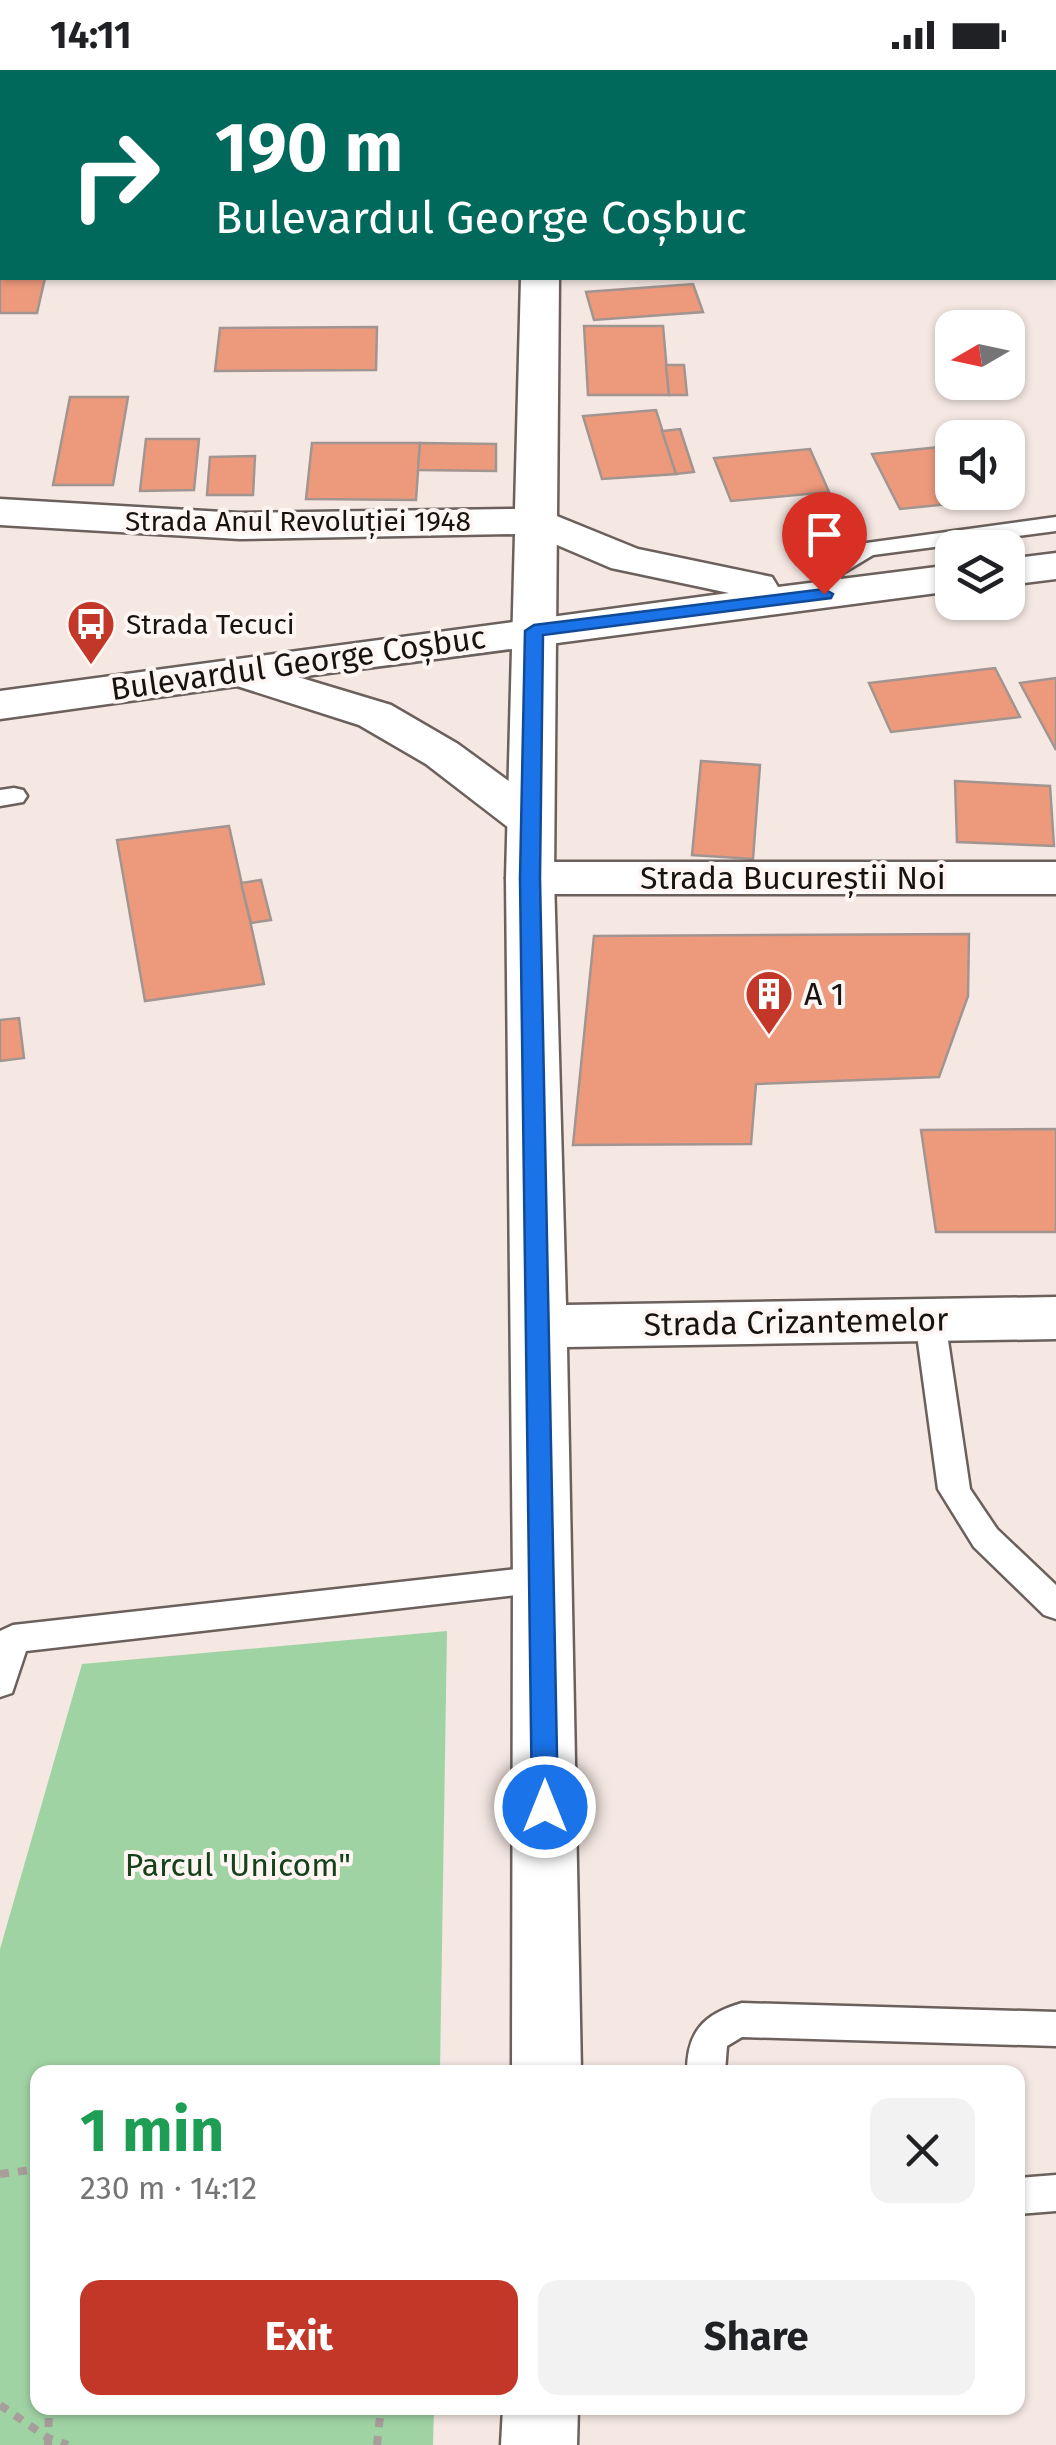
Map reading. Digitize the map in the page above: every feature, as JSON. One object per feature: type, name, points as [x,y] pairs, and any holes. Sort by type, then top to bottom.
[{"type":"main road","points":[[540,280],[530,878],[547,2065]]},
{"type":"main road","name":"Strada Anul Revoluției 1948","points":[[0,512],[240,526],[536,521]]},
{"type":"main road","points":[[536,521],[626,559],[671,571],[725,583],[824,594]]},
{"type":"main road","points":[[1025,570],[1056,566]]},
{"type":"main road","name":"Bulevardul George Coșbuc","points":[[0,704],[935,580]]},
{"type":"main road","points":[[237,673],[375,715],[442,754],[530,820]]},
{"type":"main road","name":"Strada Bucureștii Noi","points":[[530,878],[1056,878]]},
{"type":"main road","name":"Strada Crizantemelor","points":[[536,1326],[1056,1318]]},
{"type":"main road","points":[[539,2445],[541,2415]]},
{"type":"lane","points":[[824,594],[832,569],[867,549],[1056,524]]},
{"type":"lane","points":[[930,1320],[954,1489],[963,1510],[979,1533],[1056,1606]]},
{"type":"lane","points":[[0,1683],[13,1639],[543,1579]]},
{"type":"lane","points":[[706,2065],[706,2044],[720,2025],[742,2020],[1056,2029]]},
{"type":"lane","points":[[1025,2196],[1056,2194]]},
{"type":"path","points":[[0,2174],[30,2171]]},
{"type":"path","points":[[0,2405],[48,2442],[68,2445]]},
{"type":"path","points":[[48,2442],[50,2415]]},
{"type":"path","points":[[378,2445],[380,2415]]},
{"type":"green space","name":"Parcul 'Unicom\"","points":[[447,1631],[440,2065],[30,2065],[30,2415],[434,2415],[433,2445],[0,2445],[0,1949],[82,1664]]},
{"type":"building","points":[[0,280],[45,280],[37,313],[0,313]]},
{"type":"building","points":[[693,284],[703,312],[594,320],[586,292]]},
{"type":"building","points":[[584,326],[663,326],[669,395],[588,395]]},
{"type":"building","points":[[377,327],[376,370],[215,371],[220,328]]},
{"type":"building","points":[[666,365],[684,365],[687,395],[669,395]]},
{"type":"building","points":[[70,397],[128,397],[113,485],[53,485]]},
{"type":"building","points":[[656,410],[676,474],[602,479],[583,416]]},
{"type":"building","points":[[680,429],[694,472],[676,474],[662,431]]},
{"type":"building","points":[[146,439],[199,439],[194,490],[140,491]]},
{"type":"building","points":[[312,443],[420,443],[416,500],[306,499]]},
{"type":"building","points":[[420,443],[496,444],[496,471],[418,470]]},
{"type":"building","points":[[935,448],[935,505],[900,509],[872,454]]},
{"type":"building","points":[[810,449],[829,492],[731,501],[714,458]]},
{"type":"building","points":[[255,456],[253,495],[207,495],[210,457]]},
{"type":"building","points":[[995,668],[1020,717],[891,732],[869,683]]},
{"type":"building","points":[[1056,678],[1056,750],[1020,683]]},
{"type":"building","points":[[701,761],[760,765],[753,859],[692,855]]},
{"type":"building","points":[[955,781],[1050,786],[1054,846],[957,842]]},
{"type":"building","points":[[229,826],[264,984],[145,1001],[117,840]]},
{"type":"building","points":[[261,880],[271,920],[251,923],[241,883]]},
{"type":"building","name":"A 1","points":[[969,934],[968,996],[939,1077],[756,1084],[751,1144],[573,1145],[594,936]]},
{"type":"building","points":[[19,1018],[24,1058],[0,1061],[0,1020]]},
{"type":"building","points":[[1056,1129],[1056,1232],[936,1232],[921,1130]]},
{"type":"place","name":"Strada Tecuci","points":[[91,666]]},
{"type":"place","name":"A 1","points":[[769,1036]]},
{"type":"route","points":[[545,1807],[530,878],[534,631],[824,594]]}]
